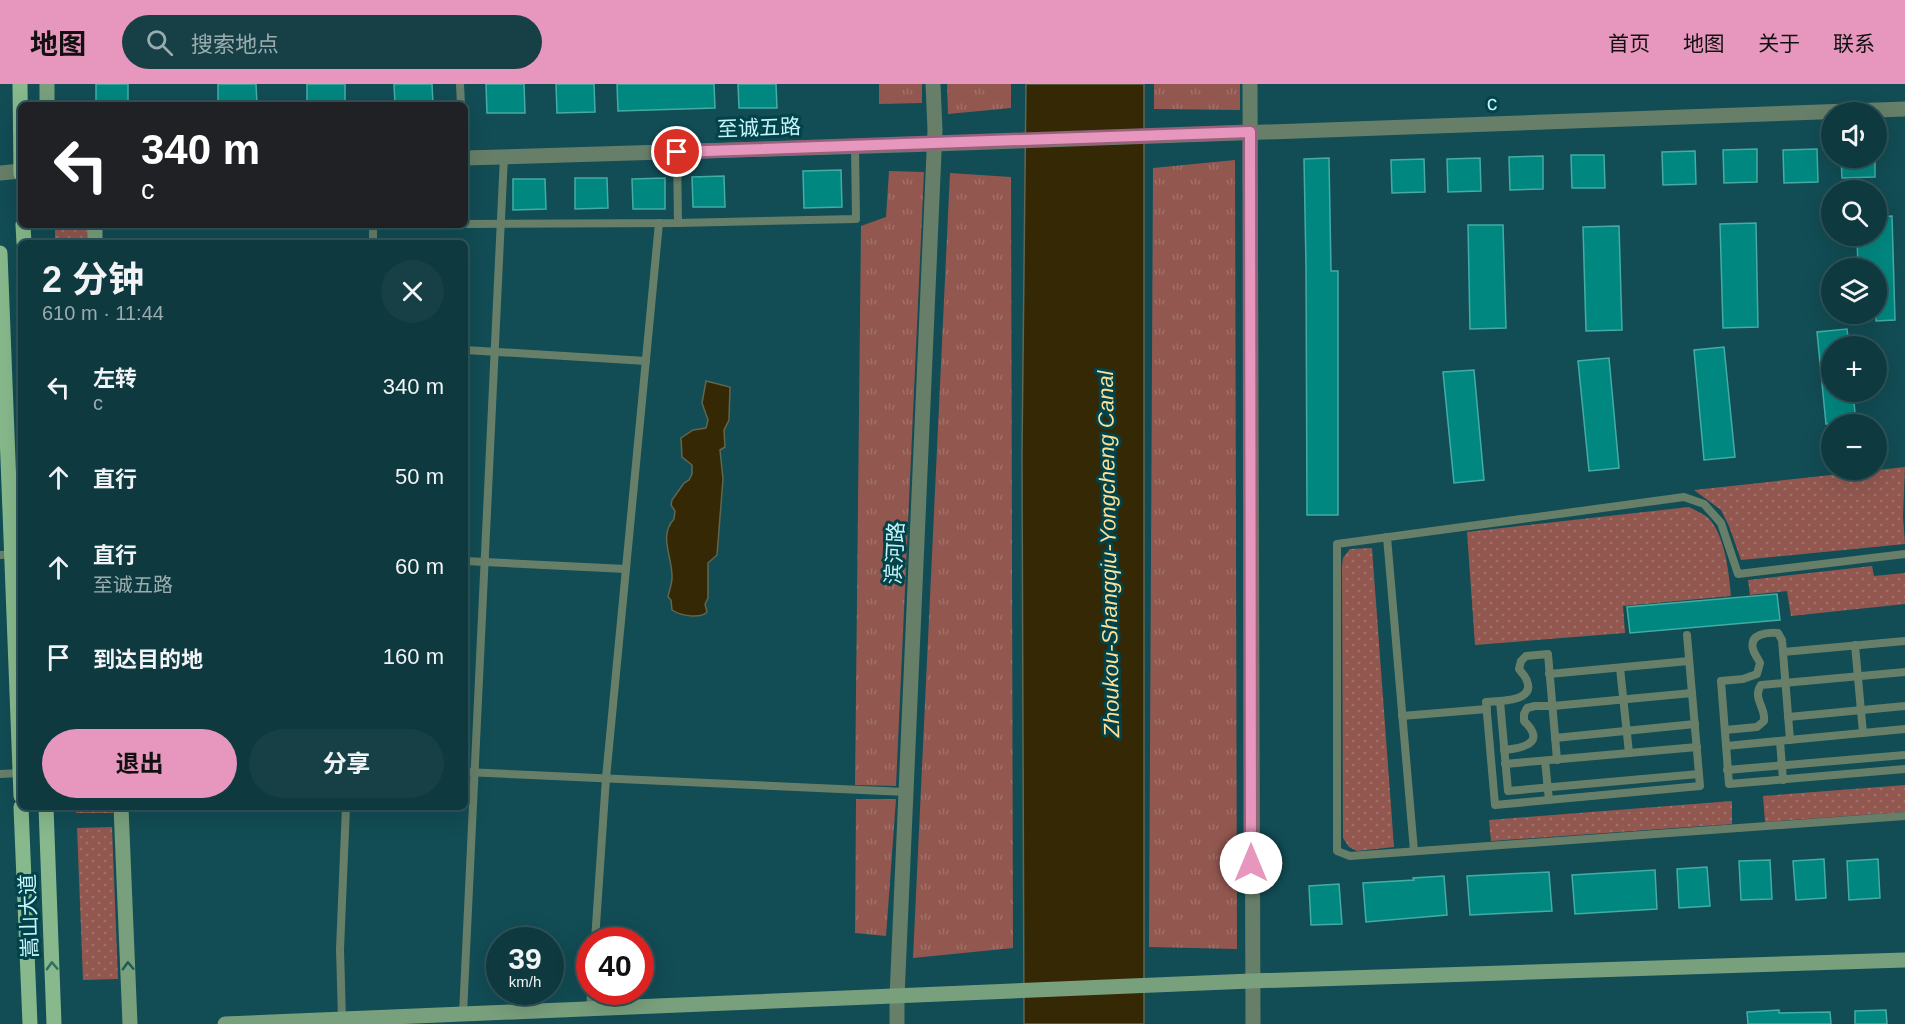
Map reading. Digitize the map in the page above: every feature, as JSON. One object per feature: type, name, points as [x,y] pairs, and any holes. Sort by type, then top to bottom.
[{"type":"main road","points":[[20,84],[20,102]]},
{"type":"main road","points":[[47,84],[47,102]]},
{"type":"main road","points":[[0,253],[18,708]]},
{"type":"main road","name":"嵩山大道","points":[[21,810],[30,1024]]},
{"type":"main road","name":"嵩山大道","points":[[46,810],[54,1024]]},
{"type":"main road","points":[[121,810],[130,1024]]},
{"type":"main road","points":[[225,1024],[1251,981],[1905,960]]},
{"type":"street","name":"滨河路","points":[[897,1024],[934,144],[933,84]]},
{"type":"street","points":[[1251,84],[1251,981],[1253,1024]]},
{"type":"street","name":"c","points":[[1018,140],[1905,109]]},
{"type":"street","name":"至诚五路","points":[[468,158],[1018,140]]},
{"type":"street","points":[[0,173],[18,172]]},
{"type":"lane","points":[[460,84],[461,102]]},
{"type":"lane","points":[[468,224],[856,219],[855,146]]},
{"type":"lane","points":[[677,152],[678,223]]},
{"type":"lane","points":[[463,1014],[469,772],[484,562],[504,156]]},
{"type":"lane","points":[[596,927],[606,778],[659,223]]},
{"type":"lane","points":[[468,350],[646,361]]},
{"type":"lane","points":[[1905,554],[1738,574],[1721,523],[1704,504],[1684,497],[1337,544],[1337,851],[1350,856],[1905,816]]},
{"type":"lane","points":[[1388,537],[1414,851]]},
{"type":"lane","points":[[468,561],[626,570]]},
{"type":"lane","points":[[1790,740],[1782,640],[1778,633],[1768,632],[1754,639],[1752,646],[1760,663],[1758,674],[1743,679],[1721,681],[1728,784],[1905,769]]},
{"type":"lane","points":[[1557,760],[1548,654],[1526,656],[1521,661],[1519,669],[1527,680],[1527,691],[1524,695],[1486,702],[1495,805],[1700,786],[1687,635]]},
{"type":"lane","points":[[1783,652],[1905,641]]},
{"type":"lane","points":[[1855,645],[1863,733]]},
{"type":"lane","points":[[1549,674],[1689,661]]},
{"type":"lane","points":[[1620,668],[1629,753]]},
{"type":"lane","points":[[1725,730],[1757,727],[1764,721],[1765,715],[1757,691],[1761,685],[1905,672]]},
{"type":"lane","points":[[1504,750],[1524,748],[1530,744],[1533,731],[1524,721],[1527,708],[1692,693]]},
{"type":"lane","points":[[1500,701],[1508,791],[1699,774]]},
{"type":"lane","points":[[1788,717],[1905,706]]},
{"type":"lane","points":[[1402,716],[1486,709]]},
{"type":"lane","points":[[1555,738],[1695,724]]},
{"type":"lane","points":[[1726,746],[1905,729]]},
{"type":"lane","points":[[1780,741],[1783,780]]},
{"type":"lane","points":[[1505,764],[1697,747]]},
{"type":"lane","points":[[1727,770],[1905,755]]},
{"type":"lane","points":[[1545,761],[1549,800]]},
{"type":"lane","points":[[469,772],[906,792]]},
{"type":"lane","points":[[0,774],[18,773]]},
{"type":"lane","points":[[342,1019],[340,949],[346,810]]},
{"type":"lane","points":[[590,1005],[590,1010]]},
{"type":"green space","points":[[879,84],[922,84],[922,103],[879,104]]},
{"type":"green space","points":[[947,84],[1011,84],[1011,108],[948,114]]},
{"type":"green space","points":[[1154,84],[1240,84],[1240,110],[1154,109]]},
{"type":"green space","points":[[1235,160],[1237,949],[1149,947],[1153,168]]},
{"type":"green space","points":[[889,171],[924,172],[896,786],[855,785],[861,226],[886,217]]},
{"type":"green space","points":[[950,173],[1011,177],[1013,948],[913,958]]},
{"type":"green space","points":[[55,228],[92,228],[92,240],[55,240]]},
{"type":"green space","points":[[1905,467],[1903,517],[1905,544],[1741,560],[1721,510],[1694,490],[1821,476],[1821,480],[1887,480],[1887,469]]},
{"type":"green space","points":[[1689,507],[1706,516],[1718,532],[1725,553],[1731,596],[1623,606],[1625,633],[1475,645],[1467,532]]},
{"type":"green space","points":[[1372,548],[1394,847],[1357,851],[1349,847],[1343,838],[1342,566],[1343,558],[1350,549]]},
{"type":"green space","points":[[1872,566],[1874,576],[1905,573],[1905,604],[1791,616],[1787,591],[1750,595],[1748,580]]},
{"type":"green space","points":[[1905,785],[1905,812],[1765,822],[1763,796]]},
{"type":"green space","points":[[856,799],[896,799],[886,936],[855,933]]},
{"type":"green space","points":[[1732,801],[1732,824],[1491,841],[1489,820]]},
{"type":"green space","points":[[76,810],[113,810],[113,813],[76,813]]},
{"type":"green space","points":[[112,827],[118,979],[83,980],[77,828]]},
{"type":"water","name":"Zhoukou-Shangqiu-Yongcheng Canal","points":[[1026,84],[1144,84],[1144,1024],[1024,1024],[1022,454]]},
{"type":"water","points":[[706,381],[730,387],[729,420],[724,430],[725,447],[720,450],[723,479],[717,555],[708,563],[708,598],[705,604],[707,612],[690,616],[672,610],[671,600],[668,597],[672,583],[672,570],[667,547],[667,533],[674,519],[675,511],[671,505],[672,500],[692,474],[692,465],[682,457],[681,438],[693,430],[706,428],[708,420],[702,403]]},
{"type":"building","points":[[96,84],[128,84],[128,102],[96,102]]},
{"type":"building","points":[[218,84],[256,84],[257,102],[218,102]]},
{"type":"building","points":[[307,84],[345,84],[345,102],[307,102]]},
{"type":"building","points":[[394,84],[432,84],[433,102],[395,102]]},
{"type":"building","points":[[486,84],[524,84],[525,113],[487,113]]},
{"type":"building","points":[[556,84],[594,84],[595,112],[557,113]]},
{"type":"building","points":[[617,84],[714,84],[715,108],[618,111]]},
{"type":"building","points":[[738,84],[776,84],[777,108],[739,108]]},
{"type":"building","points":[[1757,149],[1757,182],[1724,183],[1723,150]]},
{"type":"building","points":[[1817,149],[1818,182],[1784,183],[1783,150]]},
{"type":"building","points":[[1695,151],[1696,184],[1663,185],[1662,152]]},
{"type":"building","points":[[1571,155],[1604,155],[1605,188],[1572,188]]},
{"type":"building","points":[[1543,156],[1543,189],[1510,190],[1509,157]]},
{"type":"building","points":[[1329,158],[1331,271],[1338,271],[1338,515],[1307,515],[1304,159]]},
{"type":"building","points":[[1480,158],[1481,191],[1448,192],[1447,159]]},
{"type":"building","points":[[1424,159],[1425,192],[1392,193],[1391,160]]},
{"type":"building","points":[[1842,168],[1875,168],[1875,177],[1842,178]]},
{"type":"building","points":[[841,170],[842,207],[804,208],[803,171]]},
{"type":"building","points":[[724,176],[725,207],[693,207],[692,177]]},
{"type":"building","points":[[575,178],[607,178],[608,208],[575,209]]},
{"type":"building","points":[[665,178],[665,209],[633,209],[632,179]]},
{"type":"building","points":[[513,179],[545,179],[546,209],[513,210]]},
{"type":"building","points":[[1887,216],[1892,216],[1895,320],[1887,320],[1887,258],[1858,258],[1857,246],[1887,246]]},
{"type":"building","points":[[1756,223],[1758,327],[1723,328],[1720,224]]},
{"type":"building","points":[[1468,225],[1503,225],[1506,328],[1470,329]]},
{"type":"building","points":[[1619,226],[1622,330],[1586,331],[1583,227]]},
{"type":"building","points":[[1847,329],[1848,336],[1821,336],[1821,373],[1817,332]]},
{"type":"building","points":[[1724,347],[1735,457],[1704,460],[1694,350]]},
{"type":"building","points":[[1609,358],[1619,468],[1589,471],[1578,361]]},
{"type":"building","points":[[1474,370],[1484,480],[1454,483],[1443,372]]},
{"type":"building","points":[[1824,402],[1854,402],[1855,414],[1825,414]]},
{"type":"building","points":[[1777,594],[1780,620],[1630,633],[1627,607]]},
{"type":"building","points":[[1824,859],[1826,898],[1796,900],[1793,861]]},
{"type":"building","points":[[1878,859],[1880,898],[1849,900],[1847,861]]},
{"type":"building","points":[[1770,860],[1772,899],[1741,900],[1739,861]]},
{"type":"building","points":[[1707,867],[1710,906],[1679,908],[1677,869]]},
{"type":"building","points":[[1655,870],[1657,909],[1575,914],[1572,875]]},
{"type":"building","points":[[1549,872],[1552,911],[1470,915],[1467,876]]},
{"type":"building","points":[[1444,876],[1447,915],[1366,922],[1363,883]]},
{"type":"building","points":[[1339,884],[1342,924],[1311,925],[1309,886]]},
{"type":"building","points":[[1779,1010],[1779,1013],[1830,1012],[1831,1024],[1748,1024],[1747,1012]]},
{"type":"building","points":[[1886,1010],[1887,1024],[1855,1024],[1855,1011]]},
{"type":"route","points":[[677,152],[1250,132],[1251,863]]}]
